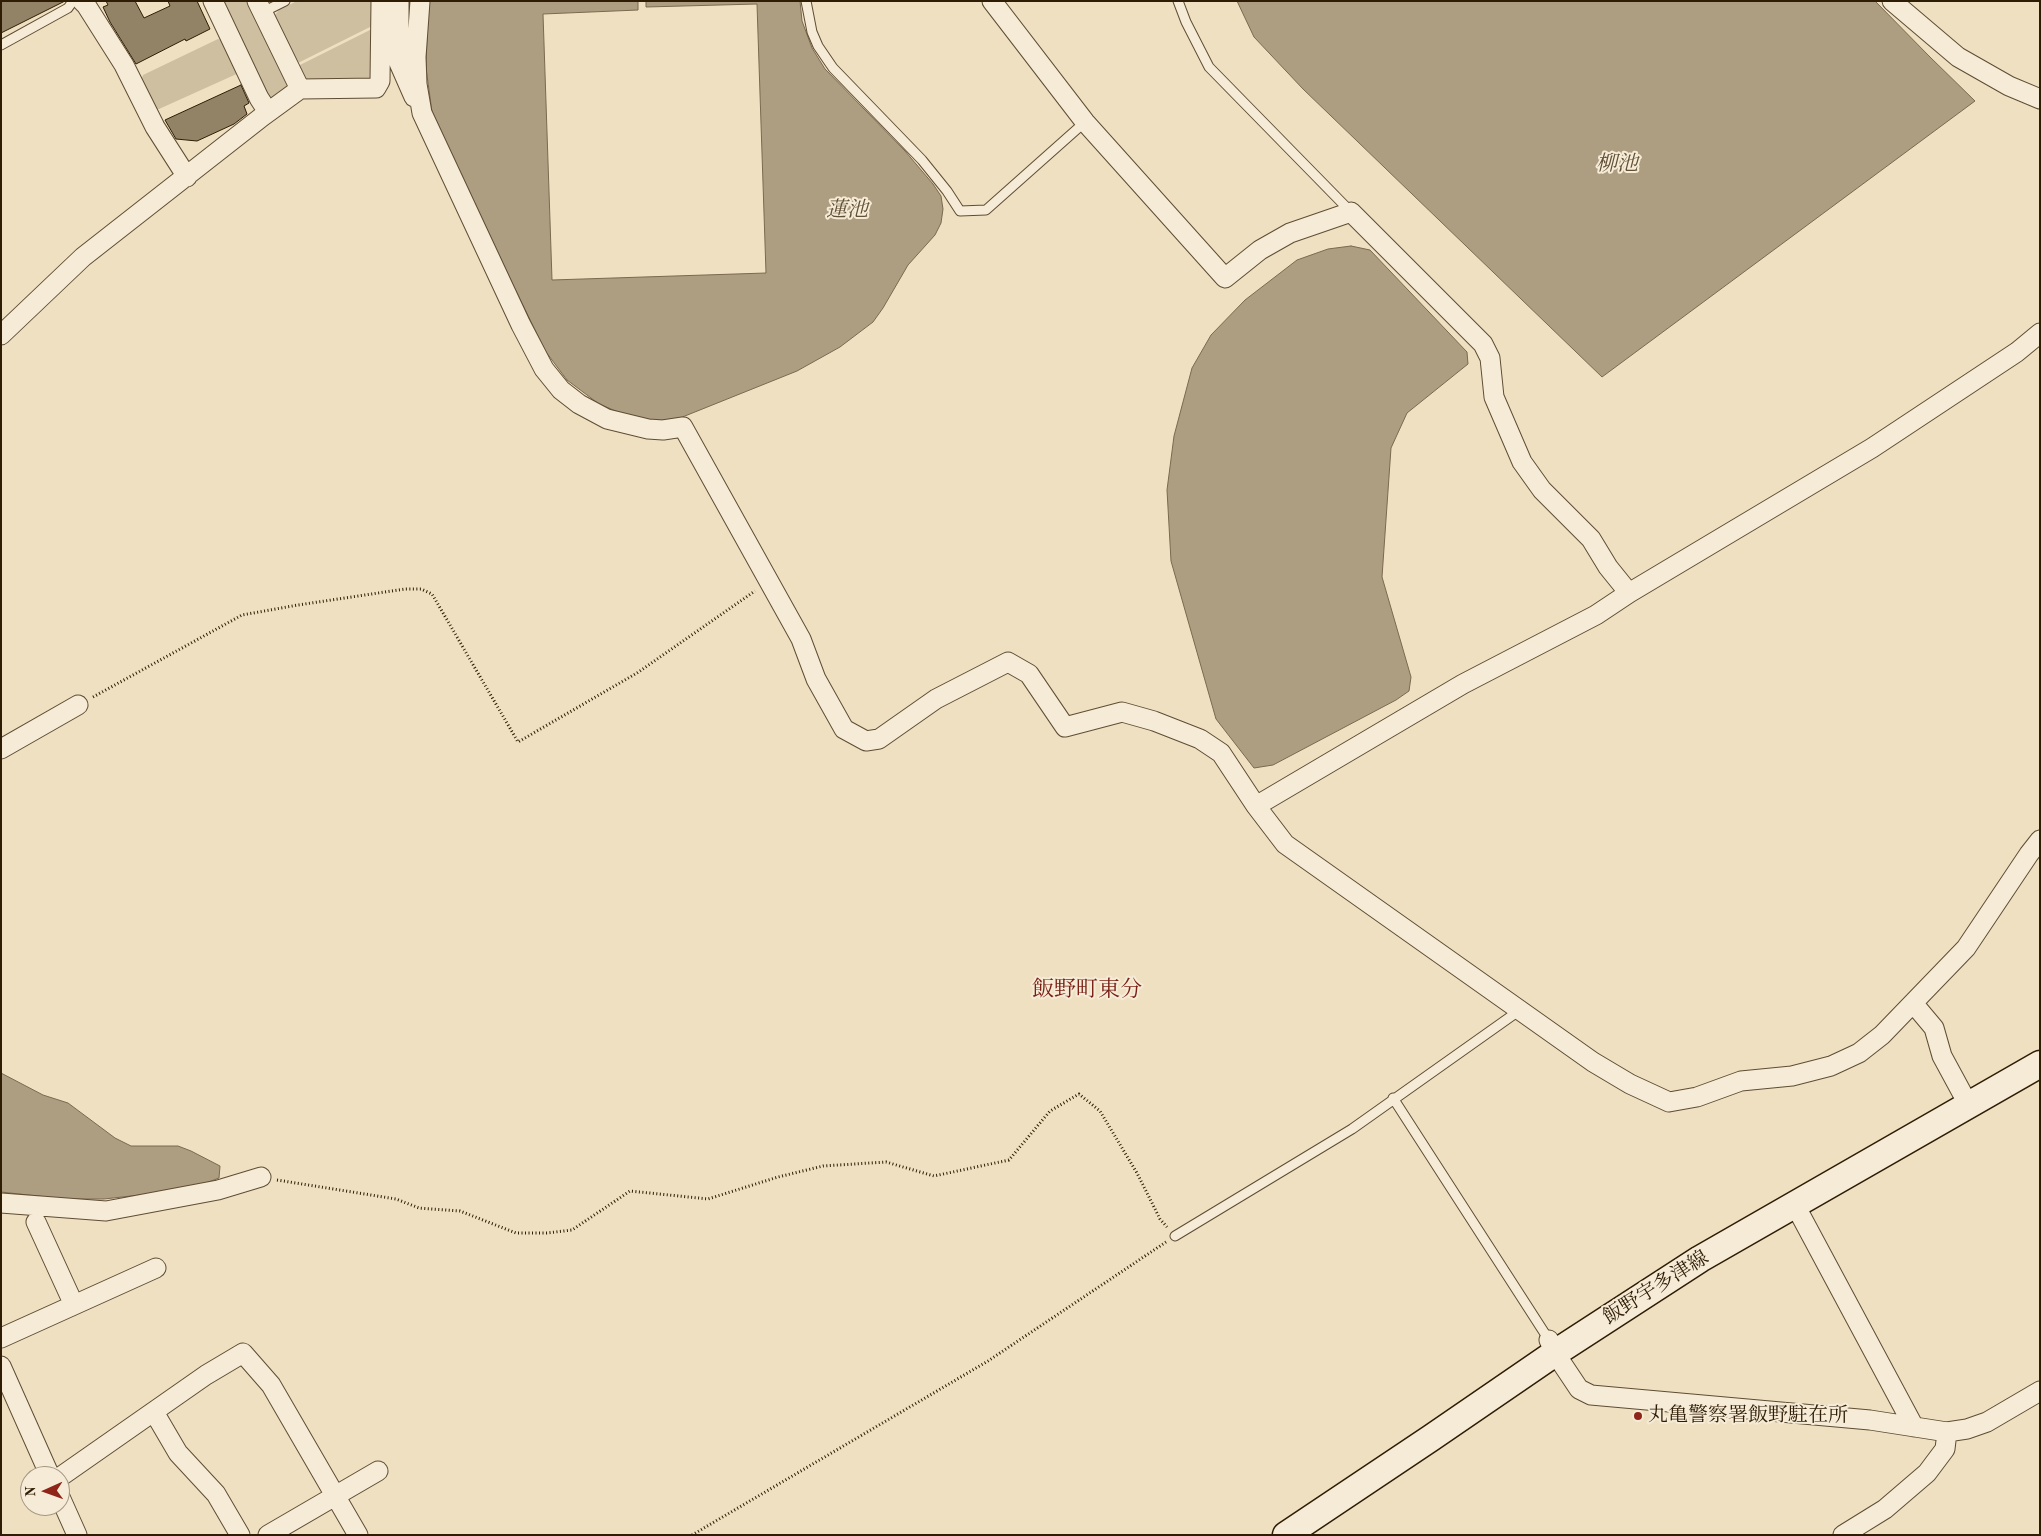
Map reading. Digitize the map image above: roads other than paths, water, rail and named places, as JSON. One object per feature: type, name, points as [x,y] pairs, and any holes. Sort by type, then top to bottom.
[{"type":"main road","name":"飯野宇多津線","points":[[1286,1535],[1416,1449],[1552,1346],[1968,1104],[2037,1070]]},
{"type":"street","points":[[82,1],[124,65],[154,127],[187,177]]},
{"type":"street","points":[[213,1],[259,98],[268,112]]},
{"type":"street","points":[[1,335],[83,257],[300,89],[376,88],[380,81],[381,1]]},
{"type":"street","points":[[399,1],[398,63],[544,369],[561,390],[578,404],[607,419],[648,429],[663,430],[683,427],[770,580],[801,639],[816,679],[844,729],[866,741],[879,739],[936,699],[1008,662],[1029,674],[1065,727],[1122,712],[1154,721],[1200,739],[1220,753],[1256,806],[1285,844],[1593,1062],[1630,1084],[1669,1102],[1697,1097],[1741,1081],[1792,1076],[1831,1066],[1859,1053],[1882,1035],[1966,948],[2040,840]]},
{"type":"street","points":[[420,1],[416,56],[417,84],[422,113]]},
{"type":"street","points":[[992,1],[1085,122],[1226,278],[1260,250],[1290,233],[1352,212],[1483,344],[1490,358],[1494,397],[1522,462],[1542,490],[1591,539],[1608,567],[1629,593]]},
{"type":"street","points":[[1892,1],[1958,58],[2010,86],[2040,99]]},
{"type":"street","points":[[260,7],[300,89]]},
{"type":"street","points":[[1256,806],[1464,684],[1596,615],[1629,593],[1872,448],[2017,352],[2040,333]]},
{"type":"street","points":[[1,749],[78,705]]},
{"type":"street","points":[[1913,1003],[1934,1028],[1942,1056],[1968,1104]]},
{"type":"street","points":[[1,1203],[106,1210],[218,1190],[261,1177]]},
{"type":"street","points":[[1794,1205],[1914,1427]]},
{"type":"street","points":[[36,1222],[74,1304]]},
{"type":"street","points":[[1,1338],[156,1268]]},
{"type":"street","points":[[1552,1346],[1578,1388],[1591,1395],[1870,1420],[1947,1432],[1986,1422],[2040,1391]]},
{"type":"street","points":[[70,1471],[206,1375],[243,1353],[271,1385],[358,1535]]},
{"type":"street","points":[[1,1366],[46,1466]]},
{"type":"street","points":[[154,1412],[178,1453],[216,1494],[240,1535]]},
{"type":"street","points":[[1843,1535],[1885,1509],[1926,1472],[1945,1449],[1947,1432]]},
{"type":"street","points":[[268,1535],[378,1471]]},
{"type":"street","points":[[68,1516],[77,1535]]},
{"type":"lane","points":[[1,45],[68,8],[73,1]]},
{"type":"lane","points":[[260,7],[284,1]]},
{"type":"lane","points":[[806,1],[812,32],[818,46],[833,68],[922,160],[947,191],[960,212],[986,210],[1085,122]]},
{"type":"lane","points":[[1178,1],[1186,22],[1209,68],[1352,212]]},
{"type":"lane","points":[[1175,1236],[1352,1129],[1393,1098],[1520,1010]]},
{"type":"lane","points":[[1393,1098],[1552,1346]]},
{"type":"water","name":"蓮池","points":[[428,1],[638,1],[638,10],[543,14],[552,280],[766,273],[757,4],[646,7],[646,1],[800,1],[802,21],[812,48],[825,69],[905,151],[933,184],[941,196],[943,209],[941,223],[935,235],[908,265],[873,322],[840,347],[797,371],[665,424],[628,416],[599,404],[567,380],[546,352],[432,112],[426,68]]},
{"type":"water","name":"柳池","points":[[1237,1],[1875,1],[1975,101],[1602,377],[1303,89],[1254,37]]},
{"type":"water","points":[[1351,246],[1370,250],[1467,352],[1468,364],[1407,413],[1391,448],[1382,577],[1411,677],[1409,691],[1396,700],[1273,765],[1254,768],[1216,719],[1171,561],[1167,490],[1174,436],[1192,368],[1211,335],[1245,300],[1297,260],[1328,249]]},
{"type":"water","points":[[1,1073],[43,1095],[68,1103],[115,1138],[131,1146],[178,1146],[191,1151],[220,1166],[219,1178],[198,1186],[167,1192],[104,1199],[65,1199],[1,1192]]},
{"type":"place","name":"丸亀警察署飯野駐在所","points":[[1638,1416]]},
{"type":"district","name":"飯野町東分","points":[[1087,990]]}]
